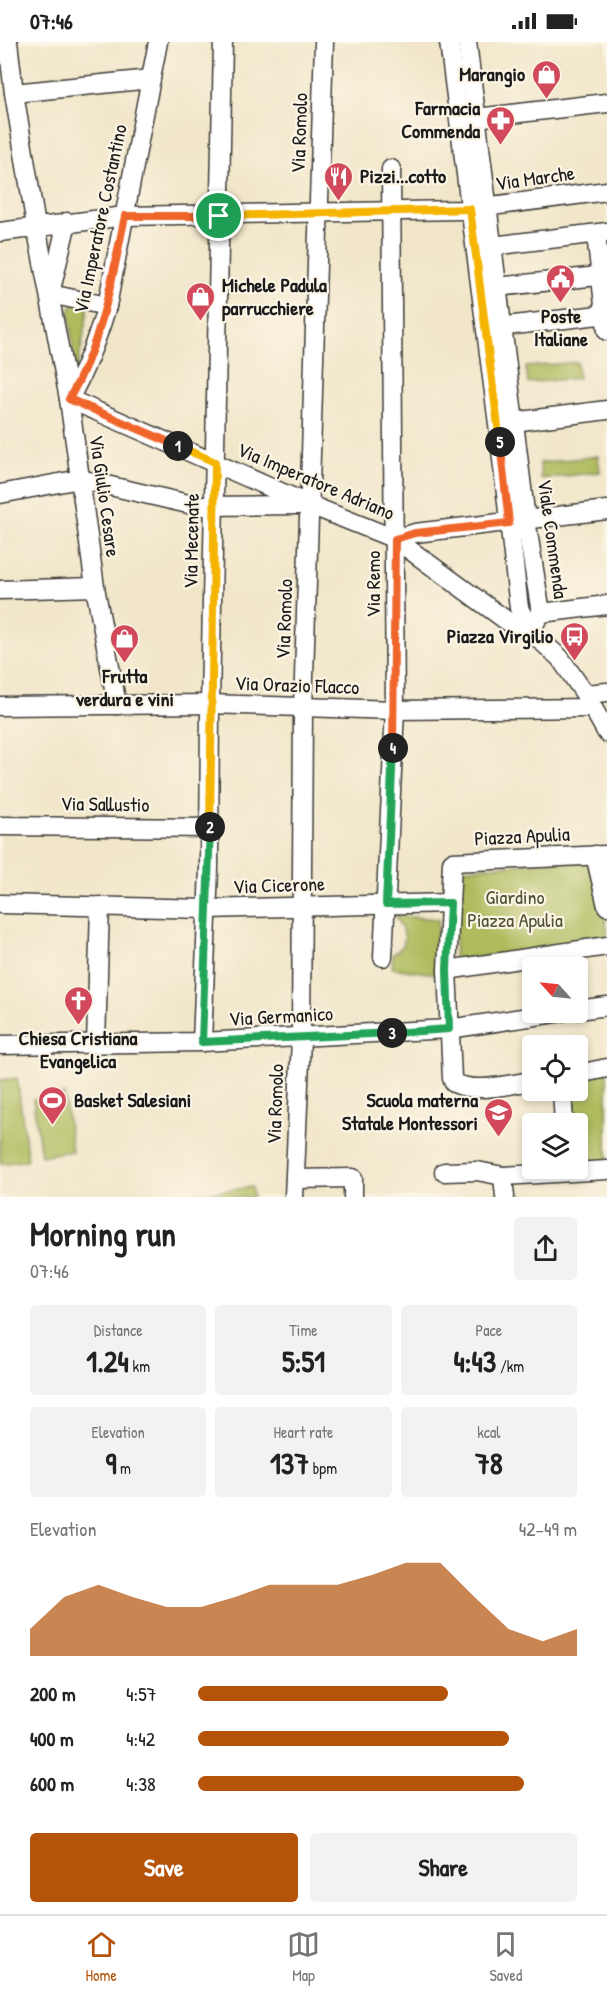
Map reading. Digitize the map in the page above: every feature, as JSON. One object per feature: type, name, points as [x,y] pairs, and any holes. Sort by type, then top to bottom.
[{"type":"street","name":"Via Giulio Cesare","points":[[8,42],[36,226],[69,399],[95,587],[117,705]]},
{"type":"street","name":"Via Imperatore Costantino","points":[[69,399],[82,378],[107,306],[158,42]]},
{"type":"street","name":"Via Mecenate","points":[[202,1042],[210,828],[210,704],[223,42]]},
{"type":"street","name":"Via Romolo","points":[[294,1188],[301,1038],[303,708],[324,42]]},
{"type":"street","name":"Viale Commenda","points":[[449,42],[478,208],[506,422],[518,521],[519,609],[530,631]]},
{"type":"street","name":"Viale Commenda","points":[[467,42],[476,118],[478,208],[492,246],[497,286],[494,327]]},
{"type":"street","points":[[14,93],[151,79]]},
{"type":"street","points":[[476,118],[607,103]]},
{"type":"street","name":"Via Remo","points":[[383,957],[395,710],[391,169]]},
{"type":"street","name":"Via Marche","points":[[0,232],[125,216],[219,216],[478,208],[607,191]]},
{"type":"street","name":"Via Giulio Cesare","points":[[50,294],[67,222]]},
{"type":"street","points":[[492,246],[602,233],[607,320],[494,327]]},
{"type":"street","points":[[497,286],[604,276]]},
{"type":"street","points":[[50,294],[107,306]]},
{"type":"street","name":"Via Imperatore Adriano","points":[[69,399],[310,505],[395,539],[507,621],[530,631]]},
{"type":"street","points":[[506,422],[607,410]]},
{"type":"street","points":[[0,494],[80,479],[197,506],[310,505]]},
{"type":"street","points":[[395,539],[415,533],[607,510]]},
{"type":"street","name":"Viale Commenda","points":[[518,521],[541,613],[530,631]]},
{"type":"street","points":[[0,590],[95,587]]},
{"type":"street","points":[[541,613],[607,605]]},
{"type":"street","points":[[530,631],[560,658],[607,733]]},
{"type":"street","name":"Via Orazio Flacco","points":[[0,706],[210,704],[395,710],[589,701],[607,692]]},
{"type":"street","name":"Via Sallustio","points":[[0,826],[210,828]]},
{"type":"street","name":"Piazza Apulia","points":[[522,1082],[474,1089],[454,1083],[452,1077],[447,970],[452,862],[601,856],[607,906]]},
{"type":"street","name":"Via Cicerone","points":[[0,904],[207,909],[450,903]]},
{"type":"street","points":[[96,1044],[100,906]]},
{"type":"street","points":[[447,970],[607,946]]},
{"type":"street","points":[[588,1009],[607,1006]]},
{"type":"street","name":"Via Germanico","points":[[0,1045],[301,1038],[449,1029],[522,1018]]},
{"type":"street","points":[[588,1072],[607,1068]]},
{"type":"street","points":[[588,1170],[607,1170]]},
{"type":"street","points":[[444,1172],[477,1171],[504,1176],[522,1174]]},
{"type":"street","points":[[504,1176],[505,1197]]},
{"type":"street","points":[[294,1188],[353,1178],[353,1197]]},
{"type":"green space","points":[[73,304],[86,306],[88,311],[77,370],[75,370],[69,310]]},
{"type":"green space","points":[[577,362],[578,378],[528,383],[526,367]]},
{"type":"green space","points":[[598,456],[600,472],[541,479],[540,463]]},
{"type":"green space","name":"Giardino Piazza Apulia","points":[[592,858],[607,928],[607,940],[454,960],[459,869]]},
{"type":"green space","points":[[395,916],[438,919],[436,974],[392,968],[393,954],[399,950],[404,941],[403,932]]},
{"type":"green space","points":[[607,1071],[607,1162],[588,1163],[588,1113],[568,1113],[568,1101],[588,1101],[588,1074]]},
{"type":"green space","points":[[17,1078],[28,1160],[0,1164],[0,1080]]},
{"type":"green space","name":"Basket Salesiani","points":[[64,1094],[72,1151],[41,1156],[33,1099]]},
{"type":"green space","points":[[252,1187],[253,1197],[173,1197]]},
{"type":"place","name":"Marangio","points":[[546,100]]},
{"type":"place","name":"Farmacia Commenda","points":[[501,146]]},
{"type":"place","name":"Pizzi...cotto","points":[[339,202]]},
{"type":"place","name":"Poste Italiane","points":[[561,304]]},
{"type":"place","name":"Michele Padula parrucchiere","points":[[201,322]]},
{"type":"place","name":"Piazza Virgilio","points":[[574,662]]},
{"type":"place","name":"Frutta verdura e vini","points":[[125,664]]},
{"type":"place","name":"Chiesa Cristiana Evangelica","points":[[78,1026]]},
{"type":"place","name":"Basket Salesiani","points":[[53,1126]]},
{"type":"place","name":"Scuola materna Statale Montessori","points":[[499,1138]]},
{"type":"route","points":[[470,209],[509,523],[415,533],[395,539],[395,710],[386,904],[450,903],[447,970],[449,1029],[202,1042],[209,868],[215,462],[69,399],[82,378],[107,306],[125,216],[219,216],[470,209]]}]
